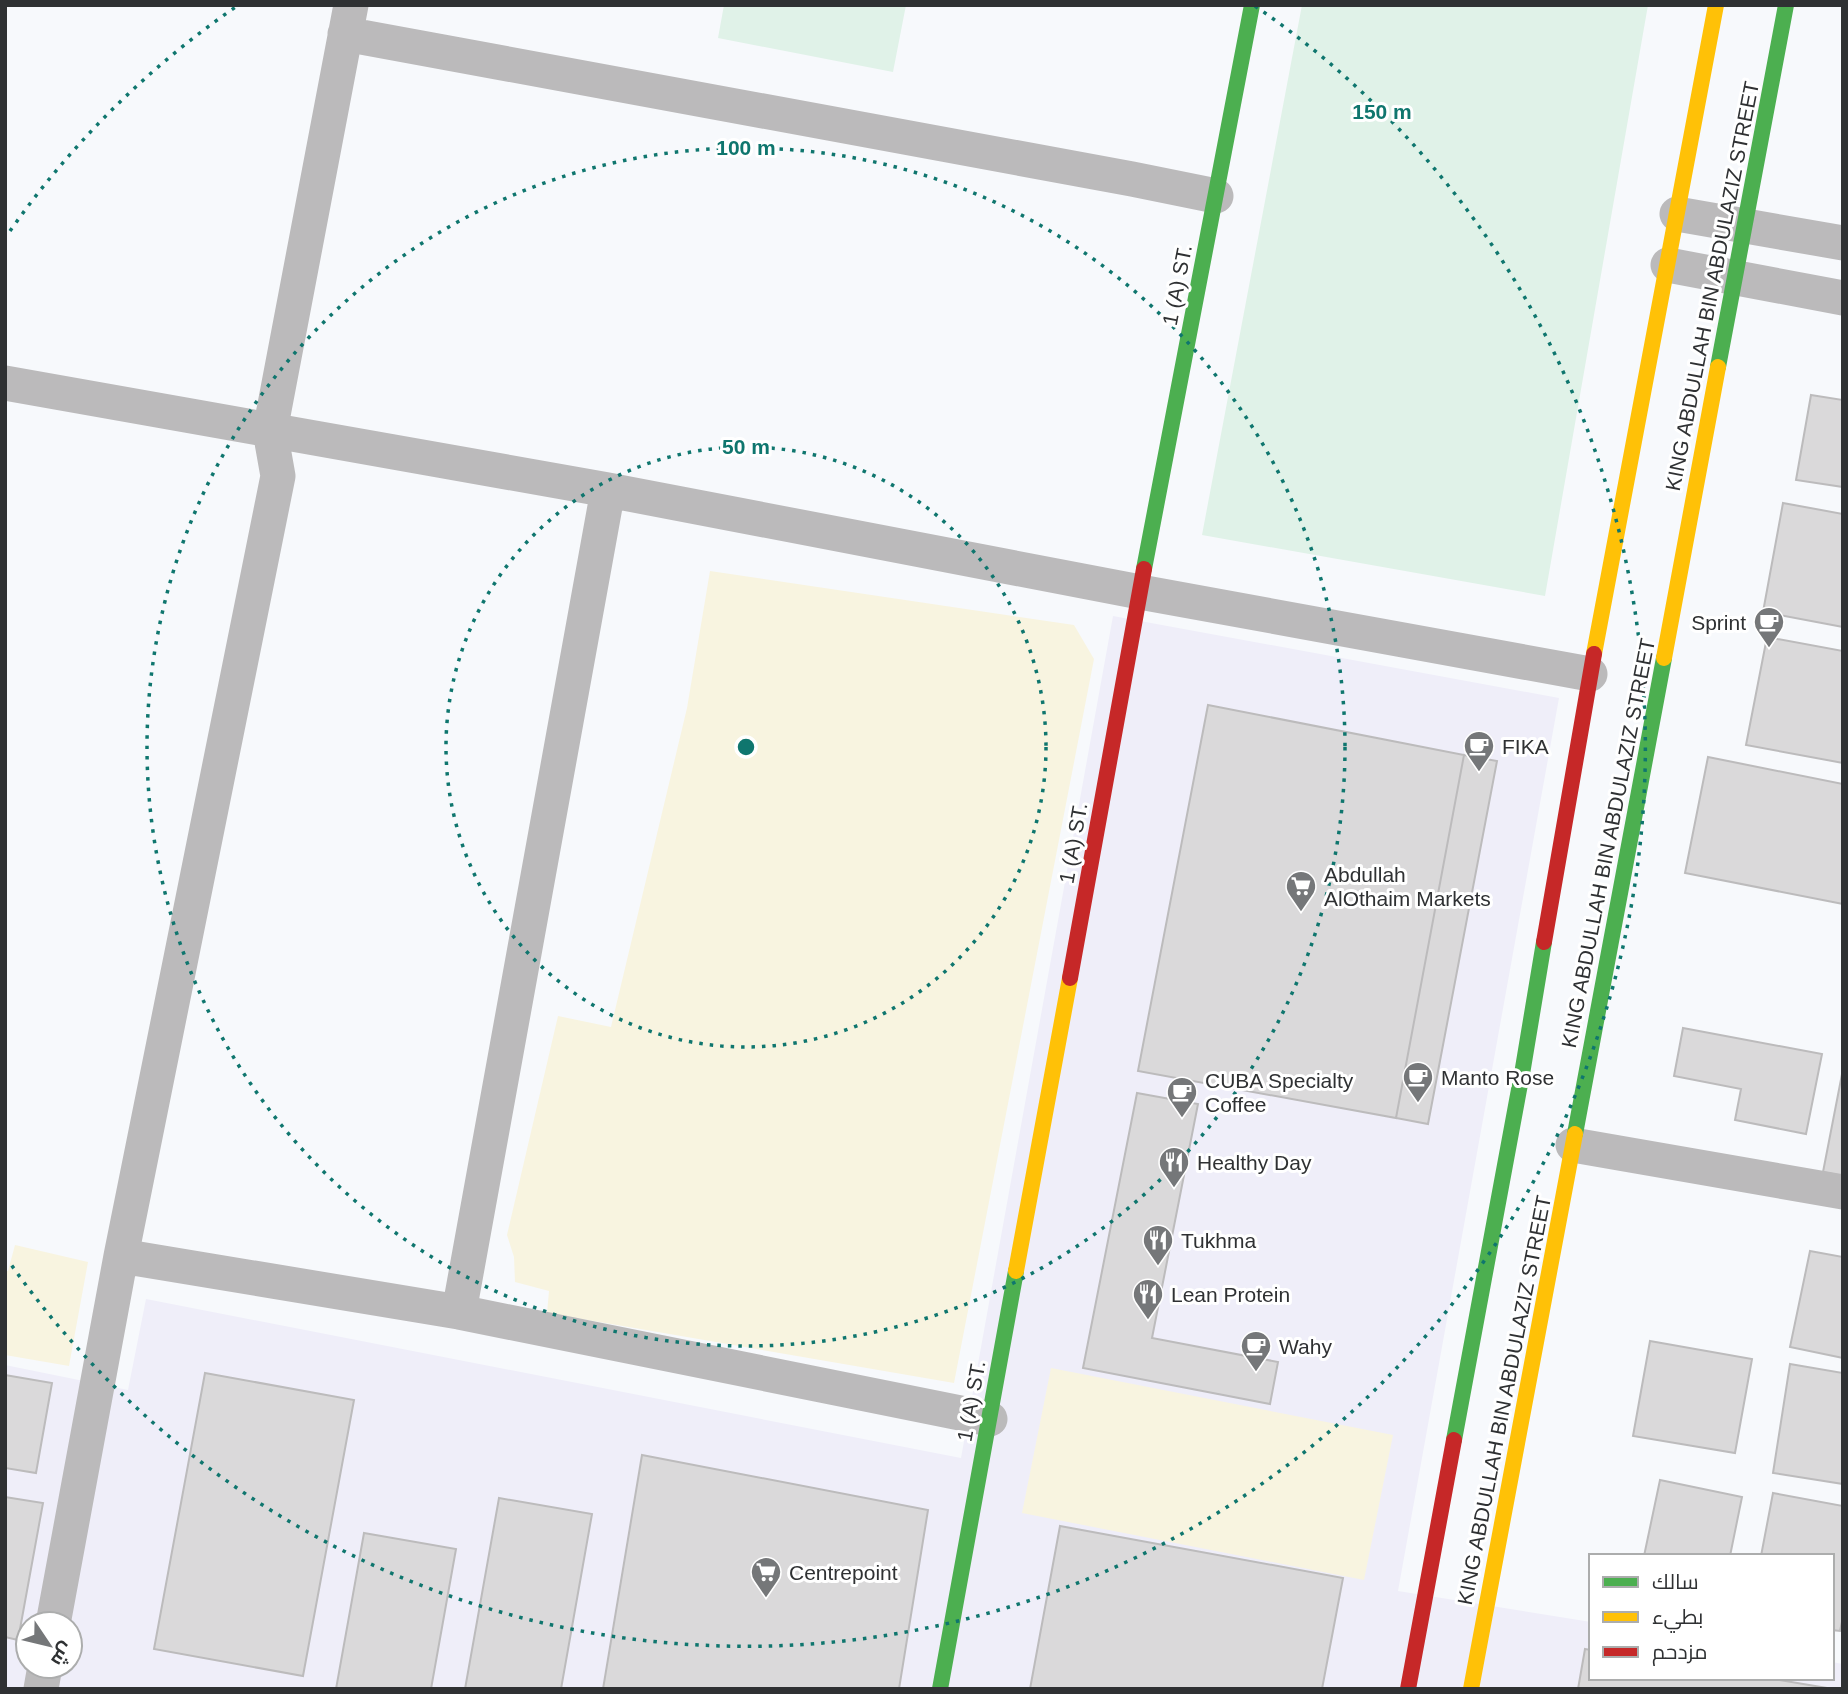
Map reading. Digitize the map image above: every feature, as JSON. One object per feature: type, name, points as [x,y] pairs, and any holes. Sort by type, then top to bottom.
[{"type":"main road","name":"1 (A) ST.","points":[[940,1689],[1140,592],[1252,5]]},
{"type":"main road","name":"KING ABDULLAH BIN ABDULAZIZ STREET","points":[[1408,1689],[1523,1068],[1590,674],[1716,5]]},
{"type":"main road","name":"KING ABDULLAH BIN ABDULAZIZ STREET","points":[[1471,1689],[1786,5]]},
{"type":"street","points":[[56,1610],[121,1256],[278,476],[270,431],[348,19],[1216,196]]},
{"type":"street","points":[[1677,214],[1843,243]]},
{"type":"street","points":[[1668,265],[1843,298]]},
{"type":"street","points":[[5,383],[608,490],[1140,592],[1590,674]]},
{"type":"street","points":[[459,1312],[608,490]]},
{"type":"street","points":[[1573,1145],[1843,1192]]},
{"type":"street","points":[[121,1256],[459,1312],[990,1419]]},
{"type":"shaded area","points":[[1113,616],[1559,698],[1398,1591],[1589,1622],[1589,1680],[1834,1680],[1834,1662],[1843,1664],[1843,1689],[5,1689],[5,1365],[128,1390],[146,1299],[961,1458]]},
{"type":"green space","points":[[724,5],[906,5],[893,72],[718,38]]},
{"type":"green space","points":[[1302,5],[1648,5],[1545,596],[1202,535]]},
{"type":"sand","points":[[710,571],[1074,625],[1094,659],[954,1383],[547,1313],[549,1291],[515,1282],[514,1257],[507,1235],[558,1016],[611,1027],[687,708]]},
{"type":"sand","points":[[15,1245],[88,1262],[69,1366],[5,1355],[5,1271],[8,1271]]},
{"type":"sand","points":[[1051,1368],[1393,1435],[1364,1580],[1022,1513]]},
{"type":"building","points":[[1811,395],[1843,400],[1843,487],[1796,480]]},
{"type":"building","points":[[1783,503],[1843,514],[1843,627],[1763,612]]},
{"type":"building","points":[[1767,637],[1843,651],[1843,763],[1746,745]]},
{"type":"building","name":"Abdullah AlOthaim Markets","points":[[1208,705],[1464,755],[1396,1118],[1138,1071]]},
{"type":"building","points":[[1464,755],[1497,761],[1428,1124],[1396,1118]]},
{"type":"building","points":[[1708,757],[1843,784],[1843,904],[1685,873]]},
{"type":"building","points":[[1683,1028],[1822,1054],[1806,1134],[1735,1120],[1741,1089],[1674,1076]]},
{"type":"building","points":[[1843,1069],[1843,1176],[1823,1172]]},
{"type":"building","points":[[1137,1093],[1198,1104],[1152,1338],[1278,1362],[1270,1404],[1083,1368]]},
{"type":"building","points":[[1810,1251],[1843,1257],[1843,1358],[1790,1347]]},
{"type":"building","points":[[1650,1341],[1752,1359],[1735,1453],[1633,1436]]},
{"type":"building","points":[[1790,1364],[1843,1373],[1843,1484],[1773,1473]]},
{"type":"building","points":[[205,1373],[354,1400],[303,1676],[154,1649]]},
{"type":"building","points":[[5,1375],[52,1383],[36,1473],[5,1468]]},
{"type":"building","name":"Centrepoint","points":[[642,1455],[928,1510],[899,1689],[603,1689]]},
{"type":"building","points":[[1660,1480],[1742,1497],[1730,1554],[1644,1554]]},
{"type":"building","points":[[1773,1493],[1843,1506],[1843,1617],[1840,1631],[1834,1630],[1834,1554],[1761,1554]]},
{"type":"building","points":[[5,1497],[43,1503],[23,1610],[14,1610],[14,1639],[5,1637]]},
{"type":"building","points":[[499,1498],[592,1514],[561,1689],[465,1689]]},
{"type":"building","points":[[1060,1526],[1343,1578],[1322,1689],[1030,1689]]},
{"type":"building","points":[[364,1533],[456,1549],[431,1689],[336,1689]]},
{"type":"building","points":[[1585,1649],[1589,1650],[1589,1680],[1780,1680],[1833,1689],[1578,1689]]},
{"type":"traffic: fast","points":[[1144,569],[1252,5]]},
{"type":"traffic: fast","points":[[1718,367],[1786,5]]},
{"type":"traffic: fast","points":[[1575,1134],[1664,658]]},
{"type":"traffic: fast","points":[[1454,1440],[1544,942]]},
{"type":"traffic: fast","points":[[940,1689],[1016,1271]]},
{"type":"traffic: slow","points":[[1594,654],[1716,5]]},
{"type":"traffic: slow","points":[[1664,658],[1718,367]]},
{"type":"traffic: slow","points":[[1016,1271],[1070,978]]},
{"type":"traffic: slow","points":[[1471,1689],[1575,1134]]},
{"type":"traffic: jam","points":[[1070,978],[1144,569]]},
{"type":"traffic: jam","points":[[1544,942],[1594,654]]},
{"type":"traffic: jam","points":[[1408,1689],[1454,1440]]},
{"type":"place","name":"Sprint","points":[[1769,649]]},
{"type":"place","name":"FIKA","points":[[1479,773]]},
{"type":"place","name":"Abdullah AlOthaim Markets","points":[[1301,913]]},
{"type":"place","name":"Manto Rose","points":[[1418,1104]]},
{"type":"place","name":"CUBA Specialty Coffee","points":[[1182,1119]]},
{"type":"place","name":"Healthy Day","points":[[1174,1189]]},
{"type":"place","name":"Tukhma","points":[[1158,1267]]},
{"type":"place","name":"Lean Protein","points":[[1148,1321]]},
{"type":"place","name":"Wahy","points":[[1256,1373]]},
{"type":"place","name":"Centrepoint","points":[[766,1599]]}]
